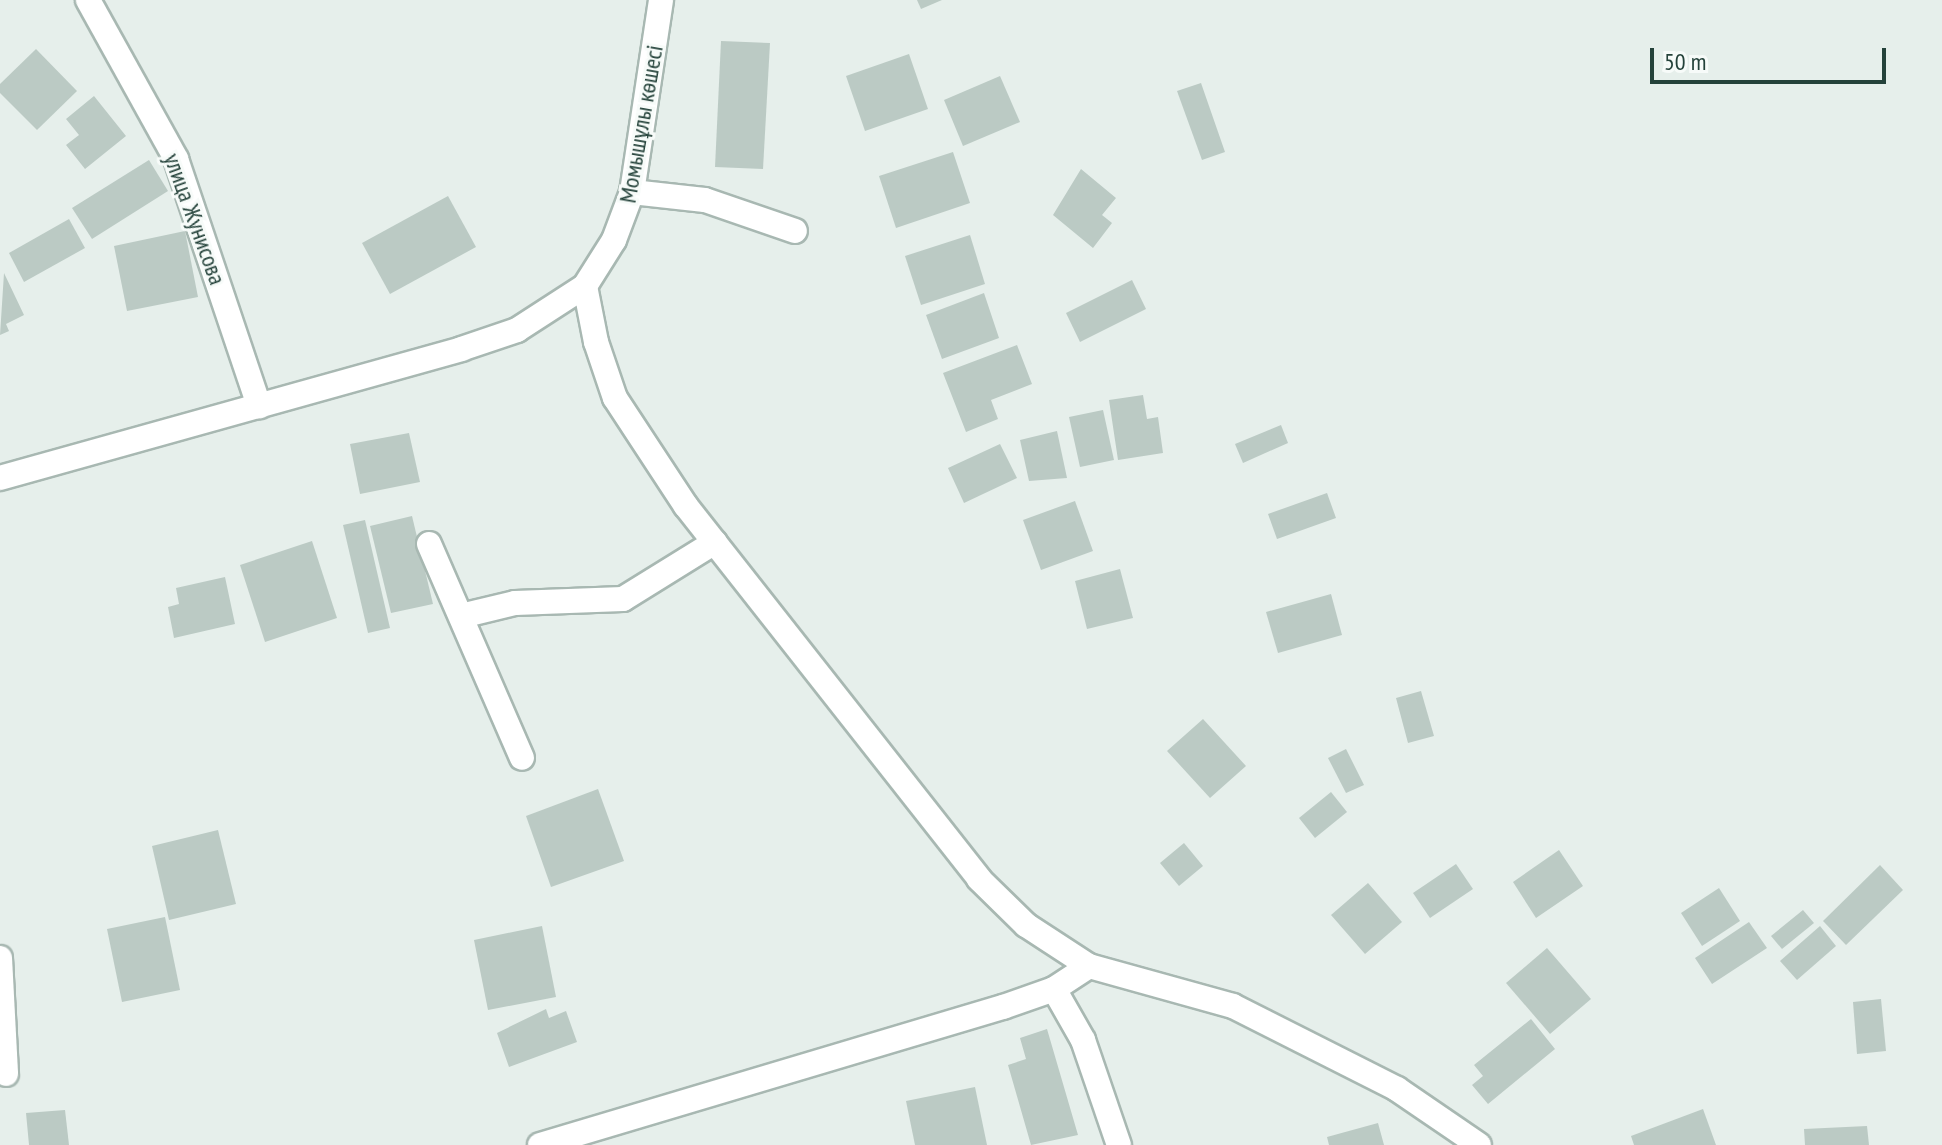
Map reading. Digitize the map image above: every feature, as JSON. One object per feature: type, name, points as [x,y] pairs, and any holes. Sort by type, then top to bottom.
[{"type":"street","name":"улица Жунисова","points":[[88,0],[176,159],[259,406]]},
{"type":"street","name":"Момышұлы көшесі","points":[[585,286],[614,240],[632,192],[661,0]]},
{"type":"street","points":[[632,192],[705,200],[795,231]]},
{"type":"street","points":[[0,478],[407,367],[517,330],[585,286],[596,342],[615,398],[715,542],[979,879],[1026,925],[1089,966],[1233,1006],[1397,1089],[1479,1145]]},
{"type":"street","points":[[461,616],[515,603],[623,599],[715,542]]},
{"type":"street","points":[[429,544],[522,758]]},
{"type":"street","points":[[0,958],[6,1074]]},
{"type":"street","points":[[540,1145],[1054,989],[1089,966]]},
{"type":"street","points":[[1054,989],[1083,1040],[1119,1145]]},
{"type":"building","points":[[917,0],[942,0],[921,9]]},
{"type":"building","points":[[721,41],[770,43],[763,169],[715,167]]},
{"type":"building","points":[[36,49],[77,91],[37,130],[0,93],[0,84]]},
{"type":"building","points":[[909,54],[928,109],[865,131],[846,76]]},
{"type":"building","points":[[1000,76],[1020,122],[963,146],[944,100]]},
{"type":"building","points":[[1201,83],[1225,152],[1202,160],[1177,91]]},
{"type":"building","points":[[94,96],[126,136],[85,169],[66,145],[79,135],[66,119]]},
{"type":"building","points":[[953,152],[970,203],[896,228],[879,176]]},
{"type":"building","points":[[149,160],[168,191],[92,239],[72,208]]},
{"type":"building","points":[[1081,169],[1116,198],[1102,215],[1112,223],[1093,248],[1053,215]]},
{"type":"building","points":[[448,196],[476,247],[390,294],[362,243]]},
{"type":"building","points":[[69,219],[85,248],[24,282],[9,253]]},
{"type":"building","points":[[185,231],[198,297],[127,311],[114,246]]},
{"type":"building","points":[[970,235],[985,284],[921,305],[905,256]]},
{"type":"building","points":[[4,273],[24,315],[6,324],[9,331],[0,335]]},
{"type":"building","points":[[1132,280],[1146,309],[1080,342],[1066,313]]},
{"type":"building","points":[[984,293],[999,338],[942,359],[926,315]]},
{"type":"building","points":[[1017,345],[1032,384],[991,400],[998,419],[966,432],[943,373]]},
{"type":"building","points":[[1143,395],[1147,419],[1158,417],[1163,453],[1118,460],[1109,400]]},
{"type":"building","points":[[1103,410],[1114,460],[1080,467],[1069,417]]},
{"type":"building","points":[[1281,425],[1288,443],[1243,463],[1235,444]]},
{"type":"building","points":[[1057,431],[1067,478],[1029,481],[1020,440]]},
{"type":"building","points":[[409,433],[420,482],[360,494],[350,444]]},
{"type":"building","points":[[1000,444],[1017,478],[964,503],[948,468]]},
{"type":"building","points":[[1327,493],[1336,518],[1277,539],[1268,514]]},
{"type":"building","points":[[1075,501],[1093,551],[1041,570],[1023,520]]},
{"type":"building","points":[[412,516],[433,604],[391,613],[370,526]]},
{"type":"building","points":[[365,520],[390,628],[368,633],[343,525]]},
{"type":"building","points":[[312,541],[337,618],[265,642],[240,565]]},
{"type":"building","points":[[1120,569],[1133,618],[1087,629],[1075,581]]},
{"type":"building","points":[[225,577],[235,624],[174,638],[168,607],[179,604],[176,588]]},
{"type":"building","points":[[1331,594],[1342,635],[1278,653],[1266,612]]},
{"type":"building","points":[[1421,691],[1434,736],[1408,743],[1396,698]]},
{"type":"building","points":[[1203,719],[1246,766],[1210,798],[1167,751]]},
{"type":"building","points":[[1346,749],[1364,785],[1346,793],[1328,758]]},
{"type":"building","points":[[598,789],[624,861],[551,887],[526,816]]},
{"type":"building","points":[[1331,792],[1347,812],[1315,838],[1299,818]]},
{"type":"building","points":[[218,830],[236,904],[169,920],[152,846]]},
{"type":"building","points":[[1184,843],[1203,866],[1179,886],[1160,863]]},
{"type":"building","points":[[1559,850],[1583,886],[1536,918],[1513,882]]},
{"type":"building","points":[[1456,864],[1473,889],[1430,918],[1413,893]]},
{"type":"building","points":[[1880,865],[1903,890],[1846,945],[1823,921]]},
{"type":"building","points":[[1368,883],[1402,922],[1365,954],[1331,915]]},
{"type":"building","points":[[1719,888],[1740,921],[1702,946],[1681,913]]},
{"type":"building","points":[[1803,910],[1814,923],[1782,949],[1771,936]]},
{"type":"building","points":[[165,917],[180,990],[122,1002],[107,929]]},
{"type":"building","points":[[1749,922],[1767,948],[1712,984],[1695,958]]},
{"type":"building","points":[[542,926],[556,997],[488,1010],[474,940]]},
{"type":"building","points":[[1820,926],[1836,946],[1797,980],[1780,961]]},
{"type":"building","points":[[1547,948],[1591,999],[1550,1034],[1506,983]]},
{"type":"building","points":[[1881,999],[1886,1051],[1857,1054],[1853,1002]]},
{"type":"building","points":[[546,1009],[549,1018],[566,1011],[577,1042],[509,1067],[497,1033]]},
{"type":"building","points":[[1531,1019],[1555,1049],[1488,1104],[1472,1085],[1483,1076],[1474,1065]]},
{"type":"building","points":[[1047,1029],[1078,1135],[1031,1145],[1008,1065],[1026,1059],[1020,1038]]},
{"type":"building","points":[[975,1087],[987,1145],[915,1145],[906,1101]]},
{"type":"building","points":[[1703,1109],[1716,1145],[1634,1145],[1631,1136]]},
{"type":"building","points":[[65,1110],[69,1145],[29,1145],[26,1113]]},
{"type":"building","points":[[1378,1123],[1384,1145],[1329,1145],[1327,1137]]},
{"type":"building","points":[[1867,1126],[1869,1145],[1805,1145],[1804,1129]]}]
